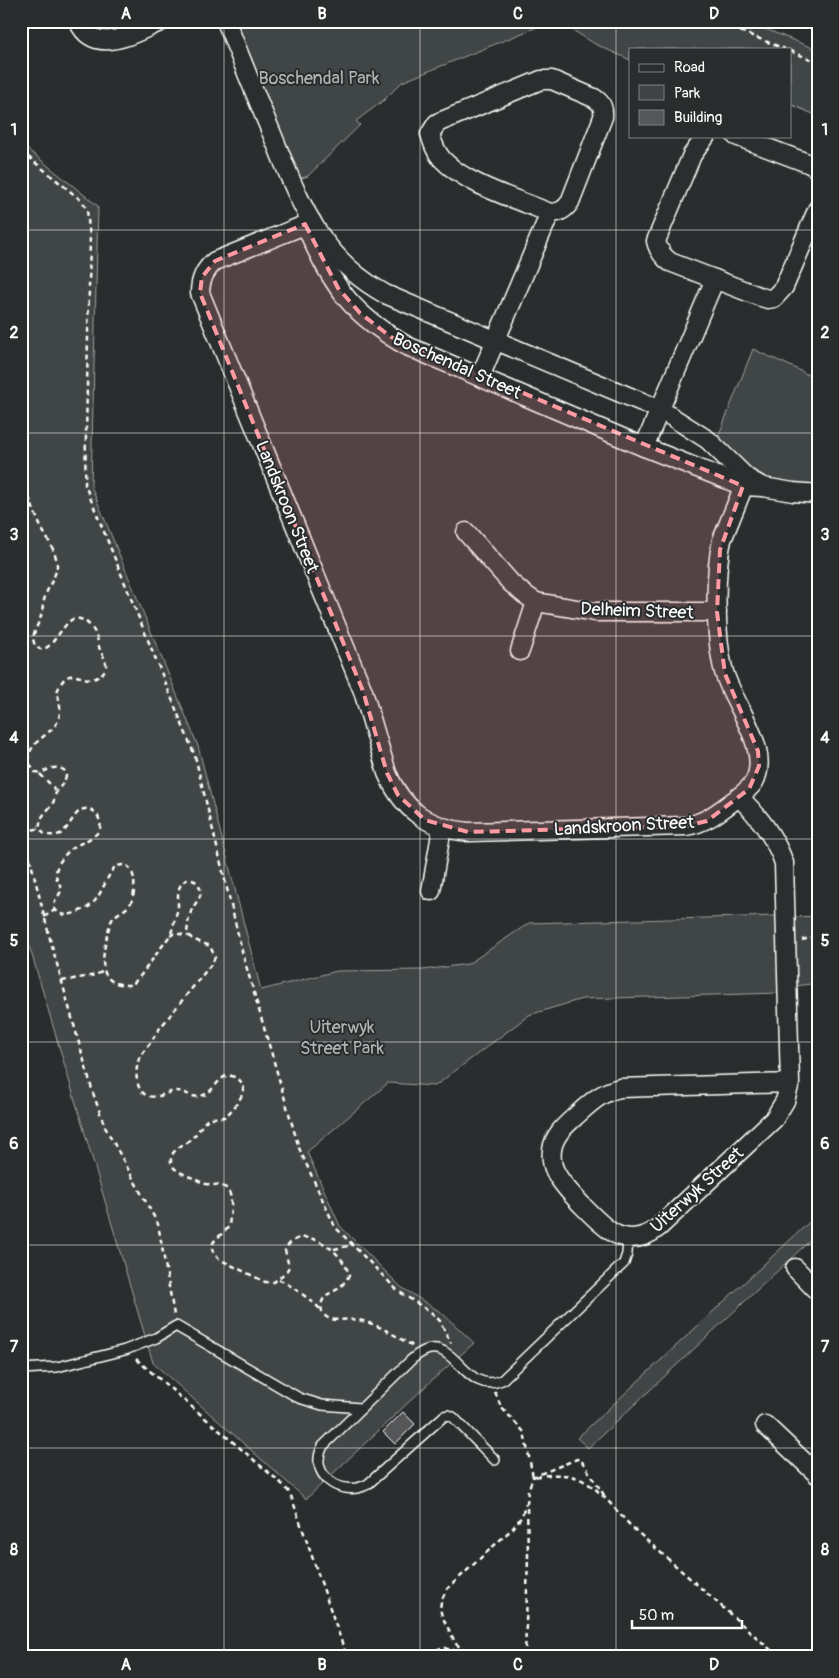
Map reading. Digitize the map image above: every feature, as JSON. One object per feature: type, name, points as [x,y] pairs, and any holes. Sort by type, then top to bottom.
[{"type":"street","points":[[78,21],[87,33],[95,38],[114,41],[162,21]]},
{"type":"street","name":"Boschendal Street","points":[[226,21],[329,275],[360,314],[407,346],[644,447],[763,487],[818,494]]},
{"type":"street","points":[[541,80],[552,80],[598,101],[604,110],[603,118],[570,202],[567,207],[558,213],[550,213],[473,181],[455,170],[443,160],[434,148],[430,134],[434,126],[541,80]]},
{"type":"street","points":[[705,138],[692,155],[656,241],[663,257],[670,262],[761,297],[774,298],[784,287],[818,208]]},
{"type":"street","points":[[741,138],[810,164],[818,169]]},
{"type":"street","points":[[480,377],[550,213]]},
{"type":"street","name":"Boschendal Street","points":[[308,223],[332,253],[356,276],[370,286],[661,410],[708,440],[745,482]]},
{"type":"street","name":"Landskroon Street","points":[[308,223],[215,261],[202,277],[200,293],[363,691],[386,773],[398,795],[415,813],[425,820],[442,828],[468,832],[686,826],[706,820],[749,789],[760,766],[760,758],[756,743],[725,674],[720,652],[717,612],[722,540],[745,482]]},
{"type":"street","points":[[644,447],[715,279]]},
{"type":"street","name":"Delheim Street","points":[[466,532],[511,583],[536,602],[595,612],[717,612]]},
{"type":"street","points":[[520,651],[536,602]]},
{"type":"street","name":"Uiterwyk Street","points":[[738,797],[751,808],[766,827],[774,839],[784,864],[790,1083],[781,1109],[770,1123],[659,1227],[645,1236],[628,1238],[605,1228],[563,1183],[553,1166],[552,1150],[554,1142],[564,1127],[604,1093],[620,1088],[790,1083]]},
{"type":"street","points":[[431,891],[442,828]]},
{"type":"street","points":[[795,1268],[818,1292]]},
{"type":"street","points":[[766,1426],[818,1475]]},
{"type":"lane","points":[[495,1460],[453,1417],[446,1415],[368,1484],[357,1489],[345,1489],[336,1486],[322,1470],[319,1458],[324,1446],[411,1360],[424,1350],[441,1350],[480,1382],[492,1383],[502,1380],[624,1263],[627,1254],[628,1238]]},
{"type":"lane","points":[[21,1368],[57,1367],[125,1350],[156,1338],[176,1326],[299,1398],[322,1405],[361,1408]]},
{"type":"path","points":[[715,21],[782,48]]},
{"type":"path","points":[[792,52],[818,62]]},
{"type":"path","points":[[21,152],[82,201],[88,210],[90,248],[85,485],[195,756],[243,955],[299,1148],[335,1227],[398,1291],[432,1313],[440,1321],[452,1346],[454,1359]]},
{"type":"path","points":[[21,471],[27,493],[40,526],[53,549],[57,568],[46,594],[33,643],[43,649],[50,646],[65,624],[73,619],[80,619],[86,622],[96,634],[106,666],[104,672],[97,678],[87,680],[78,675],[72,675],[67,678],[57,692],[61,706],[55,727],[36,741],[31,748],[28,756],[29,764],[35,772],[38,772],[53,786],[56,796]]},
{"type":"path","points":[[21,764],[29,764]]},
{"type":"path","points":[[38,772],[42,773],[60,768],[66,776],[65,782],[56,792],[54,802],[42,816],[40,828],[44,835],[52,836],[61,833],[73,817],[78,812],[84,810],[90,810],[98,815],[101,822],[100,829],[95,835],[70,850],[58,867],[57,881],[62,890],[55,901],[58,913],[71,915],[86,908],[97,898],[114,868],[124,866],[131,870],[134,875],[135,887],[132,901],[129,907],[113,918],[110,925],[102,966],[105,975],[112,982],[120,985],[132,985],[141,975],[171,934],[178,908],[178,891],[181,884],[186,880],[197,882],[201,891],[199,899],[191,912],[187,933],[190,936]]},
{"type":"path","points":[[21,823],[44,917],[93,1093],[105,1127],[158,1224],[176,1326]]},
{"type":"path","points":[[24,832],[40,828]]},
{"type":"path","points":[[44,917],[56,910]]},
{"type":"path","points":[[168,938],[175,933],[190,936],[198,942],[210,946],[214,951],[215,957],[141,1055],[137,1071],[138,1085],[142,1092],[150,1097],[158,1097],[175,1091],[196,1097],[208,1093],[216,1083],[228,1075],[234,1076],[242,1083],[244,1087],[242,1096],[228,1115],[223,1118],[207,1120],[192,1138],[174,1153],[171,1158],[172,1164],[174,1169],[182,1174],[204,1183],[227,1188],[232,1200],[229,1226],[214,1239],[212,1249],[214,1255],[230,1265],[265,1282],[274,1282],[289,1267],[285,1250],[288,1243],[295,1238],[314,1239],[334,1249],[345,1262],[349,1276],[339,1288],[327,1294],[321,1304],[321,1311]]},
{"type":"path","points":[[62,981],[96,975],[104,970]]},
{"type":"path","points":[[334,1249],[353,1245]]},
{"type":"path","points":[[276,1280],[283,1280],[318,1306],[325,1316],[330,1319],[346,1318],[372,1324],[424,1350]]},
{"type":"path","points":[[125,1350],[282,1484],[290,1493],[347,1657]]},
{"type":"path","points":[[474,1657],[458,1646],[442,1616],[440,1609],[443,1595],[446,1590],[513,1528],[522,1516],[533,1477],[524,1432],[500,1407],[492,1383]]},
{"type":"path","points":[[533,1477],[573,1460],[581,1460],[609,1502]]},
{"type":"path","points":[[533,1477],[557,1474],[573,1477],[598,1491],[626,1521],[779,1657]]},
{"type":"path","points":[[525,1657],[528,1557],[527,1498]]},
{"type":"path","points":[[452,1653],[458,1646]]},
{"type":"path","points":[[420,1657],[442,1647],[447,1648],[454,1657]]},
{"type":"highlighted area","points":[[305,224],[338,288],[360,313],[391,337],[743,486],[720,550],[717,612],[725,674],[758,751],[759,766],[749,789],[707,821],[686,826],[468,832],[425,820],[398,795],[387,773],[363,691],[200,293],[202,277],[215,261]]},
{"type":"green space","name":"Boschendal Park","points":[[234,21],[745,21],[818,50],[818,116],[792,105],[792,48],[629,48],[629,60],[595,44],[566,26],[547,23],[402,82],[384,100],[356,121],[360,125],[308,176],[299,179]]},
{"type":"green space","name":"Uiterwyk Street Park","points":[[21,144],[98,206],[91,486],[198,746],[261,990],[337,971],[423,970],[468,964],[529,923],[777,916],[779,993],[582,999],[529,1015],[435,1086],[388,1083],[307,1152],[340,1226],[401,1287],[442,1313],[474,1343],[306,1499],[153,1363],[21,918]]},
{"type":"green space","points":[[753,349],[818,381],[818,470],[812,486],[763,478],[748,470],[716,442]]},
{"type":"green space","points":[[818,916],[818,983],[795,986],[793,917]]},
{"type":"green space","points":[[818,1214],[818,1233],[588,1448],[577,1438]]},
{"type":"building","points":[[403,1412],[415,1424],[395,1444],[383,1432]]}]
